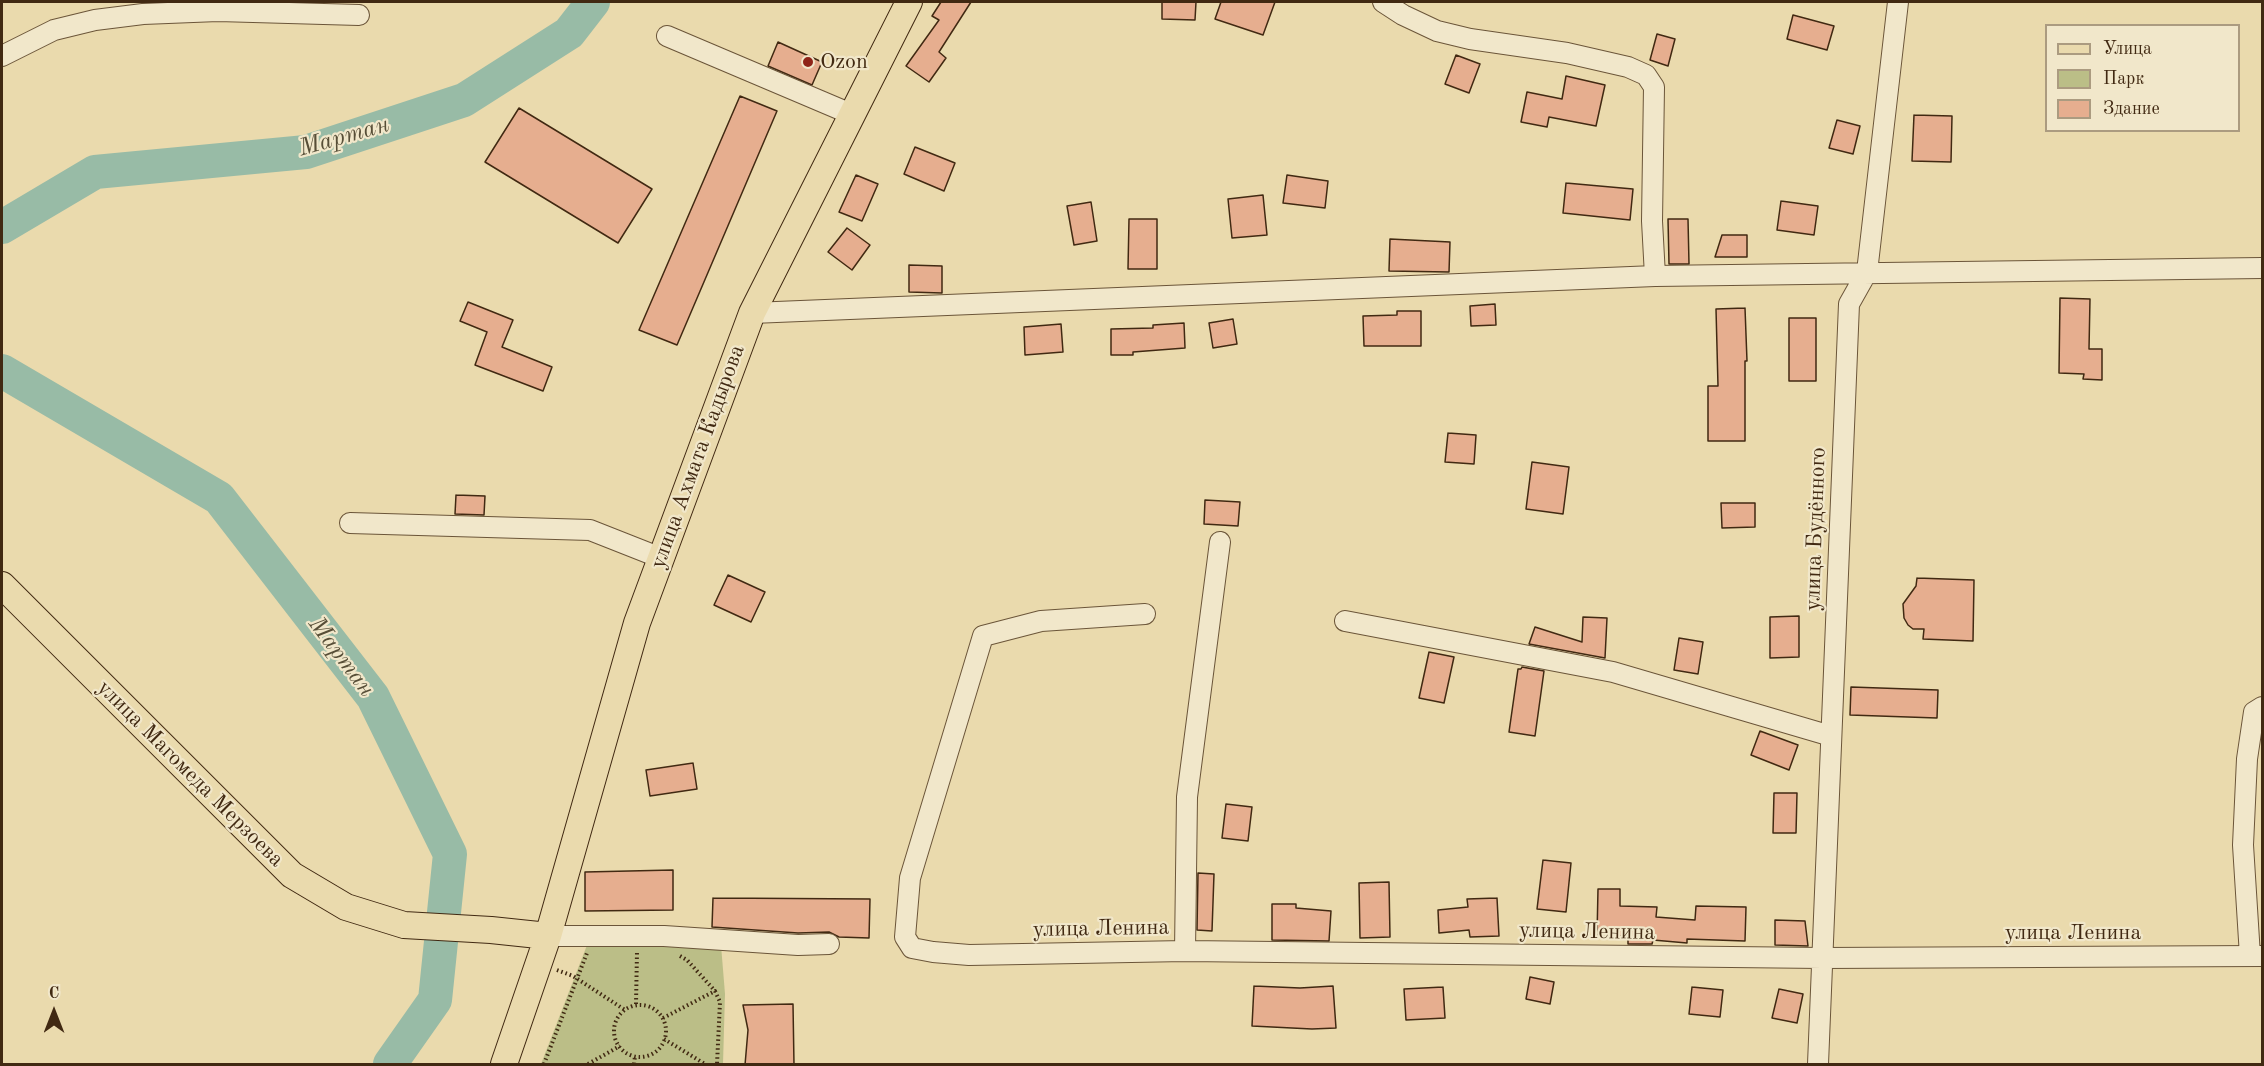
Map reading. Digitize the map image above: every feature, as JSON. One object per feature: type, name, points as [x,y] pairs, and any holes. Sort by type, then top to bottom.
[{"type":"main road","name":"улица Ахмата Кадырова","points":[[504,1065],[548,936],[637,623],[752,313],[909,2]]},
{"type":"main road","name":"улица Магомеда Мерзоева","points":[[2,585],[292,875],[346,908],[404,925],[548,936]]},
{"type":"street","points":[[1383,2],[1403,15],[1437,31],[1470,39],[1567,53],[1628,67],[1646,75],[1654,87],[1652,221],[1655,276]]},
{"type":"street","name":"улица Будённого","points":[[1818,1065],[1849,304],[1867,272],[1898,2]]},
{"type":"street","points":[[2,56],[54,30],[95,20],[143,14],[218,11],[359,15]]},
{"type":"street","points":[[667,36],[851,114]]},
{"type":"street","points":[[752,313],[1655,276],[2262,268]]},
{"type":"street","points":[[350,523],[590,530],[661,558]]},
{"type":"street","points":[[1185,951],[1187,797],[1220,542]]},
{"type":"street","name":"улица Ленина","points":[[1144,614],[1041,621],[983,636],[910,878],[906,937],[912,948],[969,955],[1185,951],[1822,958],[2256,956]]},
{"type":"street","points":[[1345,621],[1613,672],[1831,736]]},
{"type":"street","points":[[2256,956],[2243,845],[2247,759],[2254,712],[2262,707]]},
{"type":"street","points":[[548,936],[664,936],[798,945],[829,944]]},
{"type":"path","points":[[544,1065],[575,977],[590,945]]},
{"type":"path","points":[[636,1005],[638,948]]},
{"type":"path","points":[[672,951],[687,960],[715,991],[720,1002],[717,1065]]},
{"type":"path","points":[[575,977],[625,1010]]},
{"type":"path","points":[[663,1018],[715,991]]},
{"type":"path","points":[[636,1005],[648,1006],[663,1018],[666,1033],[654,1053],[635,1056],[622,1050],[615,1040],[614,1029],[617,1017],[625,1010],[636,1005]]},
{"type":"path","points":[[664,1039],[705,1065]]},
{"type":"path","points":[[588,1065],[620,1046]]},
{"type":"path","points":[[634,1065],[635,1056]]},
{"type":"green space","points":[[589,940],[721,945],[725,994],[723,1064],[541,1064]]},
{"type":"building","points":[[941,2],[971,2],[939,52],[946,58],[929,82],[906,66],[939,20],[932,16]]},
{"type":"building","points":[[1162,2],[1196,2],[1195,20],[1162,19]]},
{"type":"building","points":[[1221,2],[1275,2],[1263,35],[1215,19]]},
{"type":"building","points":[[1793,15],[1834,26],[1827,50],[1787,39]]},
{"type":"building","points":[[1657,34],[1675,39],[1668,66],[1650,60]]},
{"type":"building","points":[[778,42],[822,62],[812,85],[768,66]]},
{"type":"building","points":[[1456,55],[1480,64],[1469,93],[1445,84]]},
{"type":"building","points":[[1566,76],[1605,85],[1596,126],[1549,117],[1547,127],[1521,122],[1527,92],[1562,99]]},
{"type":"building","points":[[740,96],[777,111],[677,345],[639,330]]},
{"type":"building","points":[[519,108],[652,189],[618,243],[485,162]]},
{"type":"building","points":[[1914,115],[1952,116],[1951,162],[1912,161]]},
{"type":"building","points":[[1837,120],[1860,126],[1853,154],[1829,148]]},
{"type":"building","points":[[915,147],[955,163],[944,191],[904,174]]},
{"type":"building","points":[[856,175],[878,184],[862,221],[839,212]]},
{"type":"building","points":[[1287,175],[1328,181],[1325,208],[1283,203]]},
{"type":"building","points":[[1566,183],[1633,189],[1630,220],[1563,213]]},
{"type":"building","points":[[1263,195],[1267,235],[1232,238],[1228,199]]},
{"type":"building","points":[[1781,201],[1818,206],[1814,235],[1777,230]]},
{"type":"building","points":[[1091,202],[1097,241],[1074,245],[1067,206]]},
{"type":"building","points":[[1129,219],[1157,219],[1157,269],[1128,269]]},
{"type":"building","points":[[1668,219],[1688,219],[1689,264],[1669,264]]},
{"type":"building","points":[[847,228],[870,245],[852,270],[828,252]]},
{"type":"building","points":[[1722,235],[1747,235],[1747,257],[1715,257]]},
{"type":"building","points":[[1390,239],[1450,242],[1449,272],[1389,271]]},
{"type":"building","points":[[909,265],[942,266],[942,293],[909,292]]},
{"type":"building","points":[[2060,298],[2090,299],[2089,349],[2102,349],[2102,380],[2083,379],[2084,374],[2059,373]]},
{"type":"building","points":[[468,302],[513,320],[502,347],[552,367],[543,391],[475,365],[487,332],[460,321]]},
{"type":"building","points":[[1495,304],[1496,325],[1471,326],[1470,306]]},
{"type":"building","points":[[1745,308],[1747,361],[1745,361],[1745,441],[1708,441],[1708,386],[1718,386],[1716,309]]},
{"type":"building","points":[[1397,311],[1421,311],[1421,346],[1364,346],[1363,316],[1397,315]]},
{"type":"building","points":[[1789,318],[1816,318],[1816,381],[1789,381]]},
{"type":"building","points":[[1233,319],[1237,344],[1213,348],[1209,323]]},
{"type":"building","points":[[1184,323],[1185,348],[1133,352],[1133,355],[1111,355],[1111,329],[1153,328],[1153,325]]},
{"type":"building","points":[[1061,324],[1063,352],[1025,355],[1024,327]]},
{"type":"building","points":[[1448,433],[1476,435],[1474,464],[1445,462]]},
{"type":"building","points":[[1532,462],[1569,467],[1563,514],[1526,509]]},
{"type":"building","points":[[456,495],[485,496],[484,515],[455,514]]},
{"type":"building","points":[[1205,500],[1240,502],[1238,526],[1204,524]]},
{"type":"building","points":[[1721,503],[1755,503],[1755,527],[1722,528]]},
{"type":"building","points":[[728,575],[765,592],[751,622],[714,605]]},
{"type":"building","points":[[1917,578],[1974,580],[1973,641],[1923,639],[1924,629],[1913,629],[1908,625],[1904,618],[1903,604],[1916,586]]},
{"type":"building","points":[[1799,616],[1799,657],[1770,658],[1770,617]]},
{"type":"building","points":[[1583,617],[1607,618],[1605,658],[1529,644],[1535,627],[1582,642]]},
{"type":"building","points":[[1679,638],[1703,642],[1698,674],[1674,670]]},
{"type":"building","points":[[1429,652],[1454,657],[1444,703],[1419,698]]},
{"type":"building","points":[[1522,667],[1544,671],[1535,736],[1509,732],[1518,669]]},
{"type":"building","points":[[1851,687],[1938,690],[1937,718],[1850,715]]},
{"type":"building","points":[[1760,731],[1798,745],[1789,770],[1751,755]]},
{"type":"building","points":[[693,763],[697,789],[650,796],[646,770]]},
{"type":"building","points":[[1774,793],[1797,793],[1796,833],[1773,833]]},
{"type":"building","points":[[1226,804],[1252,807],[1248,841],[1222,838]]},
{"type":"building","points":[[1543,860],[1571,863],[1566,912],[1537,909]]},
{"type":"building","points":[[673,870],[673,910],[585,911],[585,872]]},
{"type":"building","points":[[1198,873],[1214,874],[1212,931],[1197,930]]},
{"type":"building","points":[[1389,882],[1390,937],[1360,938],[1359,883]]},
{"type":"building","points":[[1598,889],[1620,889],[1620,906],[1657,907],[1656,917],[1695,920],[1696,906],[1746,907],[1745,941],[1687,939],[1687,943],[1653,940],[1652,944],[1628,944],[1628,936],[1597,936]]},
{"type":"building","points":[[713,898],[870,899],[869,938],[839,937],[829,932],[798,933],[712,927]]},
{"type":"building","points":[[1497,898],[1499,936],[1470,937],[1469,930],[1439,933],[1438,910],[1468,907],[1467,899]]},
{"type":"building","points":[[1272,904],[1296,904],[1296,908],[1331,911],[1329,941],[1272,940]]},
{"type":"building","points":[[1775,920],[1805,921],[1808,946],[1775,945]]},
{"type":"building","points":[[1530,977],[1554,982],[1550,1004],[1526,999]]},
{"type":"building","points":[[1254,986],[1300,988],[1333,986],[1336,1028],[1252,1026]]},
{"type":"building","points":[[1443,987],[1445,1018],[1406,1020],[1404,989]]},
{"type":"building","points":[[1692,987],[1723,990],[1720,1017],[1689,1014]]},
{"type":"building","points":[[1779,989],[1803,994],[1797,1023],[1772,1018]]},
{"type":"building","points":[[793,1004],[794,1065],[745,1065],[748,1030],[743,1005]]},
{"type":"waterway","name":"Мартан","points":[[2,227],[95,172],[306,152],[464,100],[569,33],[593,2]]},
{"type":"waterway","name":"Мартан","points":[[2,371],[219,498],[373,697],[450,854],[435,1000],[390,1064]]},
{"type":"place","name":"Ozon","points":[[808,62]]}]
